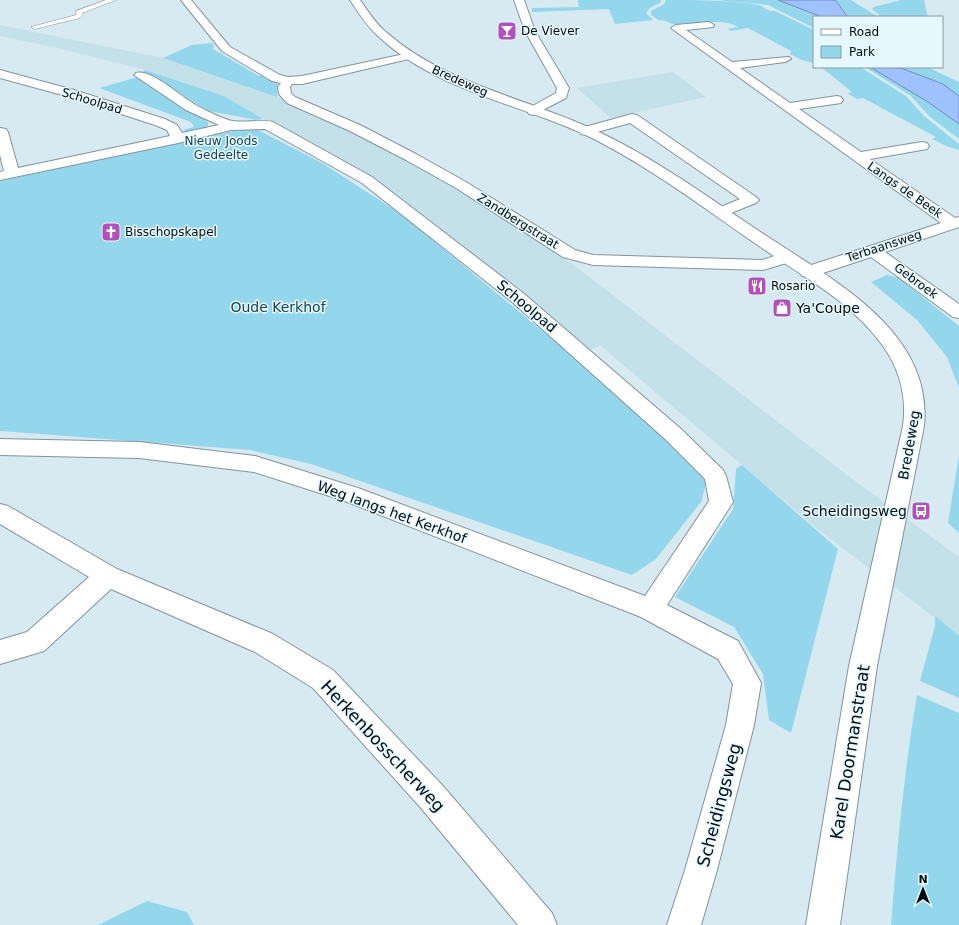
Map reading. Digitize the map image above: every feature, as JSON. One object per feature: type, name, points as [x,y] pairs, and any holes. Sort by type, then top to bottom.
[{"type":"street","points":[[186,0],[226,49],[276,78],[288,81],[302,80],[409,56]]},
{"type":"street","name":"Bredeweg","points":[[355,0],[380,33],[409,56],[432,69],[479,90],[586,131],[633,156],[721,212],[854,302],[889,339],[912,384],[916,405],[914,428],[893,528],[880,579]]},
{"type":"street","points":[[519,0],[530,31],[563,88],[562,95],[533,111]]},
{"type":"street","name":"Langs de Beek","points":[[709,25],[676,28],[858,157],[956,223]]},
{"type":"street","points":[[729,66],[785,59]]},
{"type":"street","name":"Schoolpad","points":[[0,74],[70,93],[160,122],[172,128],[178,139]]},
{"type":"street","points":[[140,75],[157,84],[190,107],[230,125]]},
{"type":"street","name":"Zandbergstraat","points":[[288,81],[284,87],[285,94],[291,100],[355,128],[411,157],[480,197],[569,254],[593,260],[764,265],[786,257]]},
{"type":"street","points":[[788,107],[837,100]]},
{"type":"street","points":[[586,131],[632,118],[751,200],[721,212]]},
{"type":"street","name":"Schoolpad","points":[[6,175],[178,139],[217,130],[230,125],[251,123],[268,125],[367,180],[517,296],[673,434],[715,476],[721,502],[650,609]]},
{"type":"street","points":[[1,132],[6,175]]},
{"type":"street","name":"Langs de Beek","points":[[858,157],[922,146]]},
{"type":"street","name":"Terbaansweg","points":[[808,272],[956,223]]},
{"type":"street","name":"Gebroek","points":[[873,251],[903,271],[959,313]]},
{"type":"street","name":"Weg langs het Kerkhof","points":[[0,447],[139,450],[255,464],[350,494],[650,609],[728,650],[747,683]]},
{"type":"street","name":"Herkenbosscherweg","points":[[0,513],[108,576],[264,643],[323,678],[432,797],[540,925]]},
{"type":"street","points":[[0,652],[35,642],[108,576]]},
{"type":"street","name":"Karel Doormanstraat","points":[[823,925],[855,710],[880,579]]},
{"type":"street","name":"Scheidingsweg","points":[[684,925],[701,870],[740,725],[747,683]]},
{"type":"lane","points":[[35,27],[78,17],[80,15],[78,12],[82,10],[113,0]]},
{"type":"shaded area","points":[[778,0],[835,0],[847,16],[819,16]]},
{"type":"shaded area","points":[[0,25],[163,58],[277,97],[317,113],[408,159],[515,220],[851,478],[959,557],[959,636],[820,531],[601,346],[589,350],[401,198],[330,153],[263,119],[224,96],[145,70],[53,47],[0,36]]},
{"type":"shaded area","points":[[872,68],[901,68],[943,84],[959,96],[959,124],[928,102]]},
{"type":"shaded area","points":[[673,72],[706,97],[611,118],[577,88]]},
{"type":"green space","points":[[578,0],[661,0],[661,2],[650,8],[646,13],[653,20],[615,24],[609,9],[532,12],[532,8],[579,7]]},
{"type":"green space","points":[[666,0],[735,2],[758,5],[770,11],[775,11],[813,30],[813,63],[802,60],[790,54],[791,51],[748,28],[731,31],[727,29],[738,27],[724,22],[679,25],[664,20],[658,20],[651,15],[651,11],[664,4]]},
{"type":"green space","points":[[716,0],[778,0],[819,16],[813,16],[813,28],[768,5]]},
{"type":"green space","points":[[835,0],[851,0],[876,16],[847,16]]},
{"type":"green space","points":[[901,0],[924,0],[928,16],[881,16],[872,9],[874,7]]},
{"type":"green space","points":[[212,43],[214,46],[213,49],[259,76],[263,75],[278,83],[277,97],[163,58],[192,45]]},
{"type":"green space","points":[[822,68],[862,68],[906,96],[924,116],[959,144],[959,150],[946,146],[932,139],[936,137],[863,98],[857,99],[847,93],[852,92]]},
{"type":"green space","points":[[867,68],[872,68],[928,102],[959,124],[959,139],[929,116],[911,96]]},
{"type":"green space","points":[[900,68],[929,68],[959,82],[959,96],[939,82]]},
{"type":"green space","points":[[145,70],[224,96],[263,119],[257,120],[208,111],[154,78],[141,73]]},
{"type":"green space","points":[[138,77],[208,122],[208,126],[196,131],[182,130],[194,127],[191,122],[99,88]]},
{"type":"green space","name":"Oude Kerkhof","points":[[252,127],[322,163],[401,214],[621,396],[698,464],[706,484],[701,502],[656,559],[632,575],[311,464],[250,450],[0,431],[0,181]]},
{"type":"green space","points":[[887,275],[899,278],[959,326],[959,388],[947,357],[917,320],[871,282]]},
{"type":"green space","points":[[959,455],[959,533],[948,523]]},
{"type":"green space","points":[[742,465],[838,549],[791,733],[769,720],[763,674],[734,627],[675,597],[733,509],[736,469]]},
{"type":"green space","points":[[935,616],[959,636],[959,698],[920,681],[935,626]]},
{"type":"green space","points":[[917,695],[959,713],[959,925],[891,925],[901,810]]},
{"type":"green space","points":[[147,901],[187,912],[194,925],[98,925]]},
{"type":"place","name":"De Viever","points":[[507,31]]},
{"type":"place","name":"Bisschopskapel","points":[[111,232]]},
{"type":"place","name":"Rosario","points":[[757,286]]},
{"type":"place","name":"Ya'Coupe","points":[[782,308]]},
{"type":"place","name":"Scheidingsweg","points":[[921,511]]},
{"type":"park label","name":"Nieuw Joods Gedeelte","points":[[221,148]]}]
